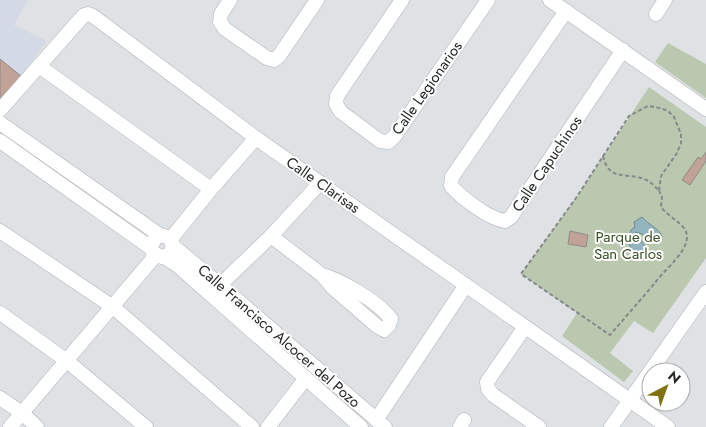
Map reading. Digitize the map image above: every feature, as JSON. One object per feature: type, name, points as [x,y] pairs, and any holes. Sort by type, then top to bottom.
[{"type":"street","points":[[230,0],[221,14],[220,22],[225,29],[267,58],[274,60],[280,56],[317,0]]},
{"type":"street","name":"Calle Legionarios","points":[[402,0],[337,96],[336,104],[341,112],[380,141],[388,142],[394,137],[488,0]]},
{"type":"street","points":[[550,0],[706,110]]},
{"type":"street","points":[[656,14],[665,0]]},
{"type":"street","name":"Calle Capuchinos","points":[[566,11],[452,177],[451,186],[457,192],[497,220],[505,222],[511,217],[623,50]]},
{"type":"street","name":"Calle Clarisas","points":[[0,110],[84,15],[93,16],[256,138],[668,427]]},
{"type":"street","points":[[39,66],[211,189]]},
{"type":"street","name":"Calle Francisco Alcocer del Pozo","points":[[0,123],[168,240],[381,423]]},
{"type":"street","points":[[157,253],[152,241],[168,240],[256,138]]},
{"type":"street","name":"Calle Francisco Alcocer del Pozo","points":[[0,141],[176,265],[361,427]]},
{"type":"street","points":[[220,285],[271,236],[320,183]]},
{"type":"street","points":[[0,230],[113,307],[252,427]]},
{"type":"street","points":[[271,236],[322,275],[333,288],[377,326],[384,330],[389,325],[391,319],[385,312],[351,288],[335,279],[322,275]]},
{"type":"street","points":[[157,253],[170,254],[168,240]]},
{"type":"street","points":[[10,427],[157,253]]},
{"type":"street","points":[[381,423],[466,285]]},
{"type":"street","points":[[611,427],[706,292]]},
{"type":"street","points":[[0,313],[67,361],[146,427]]},
{"type":"street","points":[[525,327],[487,382],[488,389],[493,395],[539,427]]},
{"type":"street","points":[[268,427],[306,378]]},
{"type":"street","points":[[0,398],[37,427]]},
{"type":"path","points":[[603,156],[608,169],[617,176],[633,176],[644,179],[659,191],[662,197],[661,207],[685,230],[687,236],[685,246],[673,264],[661,274],[610,335],[521,274],[629,116],[648,106],[668,111],[679,125],[681,134],[677,153],[661,176],[659,191]]},
{"type":"shaded area","points":[[0,0],[28,0],[14,25],[47,41],[21,76],[0,59]]},
{"type":"green space","points":[[668,43],[706,64],[706,98],[655,62]]},
{"type":"green space","name":"Parque de San Carlos","points":[[649,87],[706,127],[706,258],[653,333],[634,321],[610,353],[633,371],[624,382],[562,336],[577,313],[521,274],[576,198]]},
{"type":"water","points":[[642,217],[658,230],[662,236],[659,241],[648,239],[642,234],[635,232],[647,249],[647,254],[641,260],[635,260],[629,243],[620,237],[622,234],[629,236],[631,230],[635,227],[634,222]]},
{"type":"building","points":[[0,59],[21,76],[0,101]]},
{"type":"building","points":[[706,152],[706,161],[690,185],[682,180],[698,157],[701,159]]},
{"type":"building","points":[[570,231],[588,235],[586,247],[568,244]]}]
